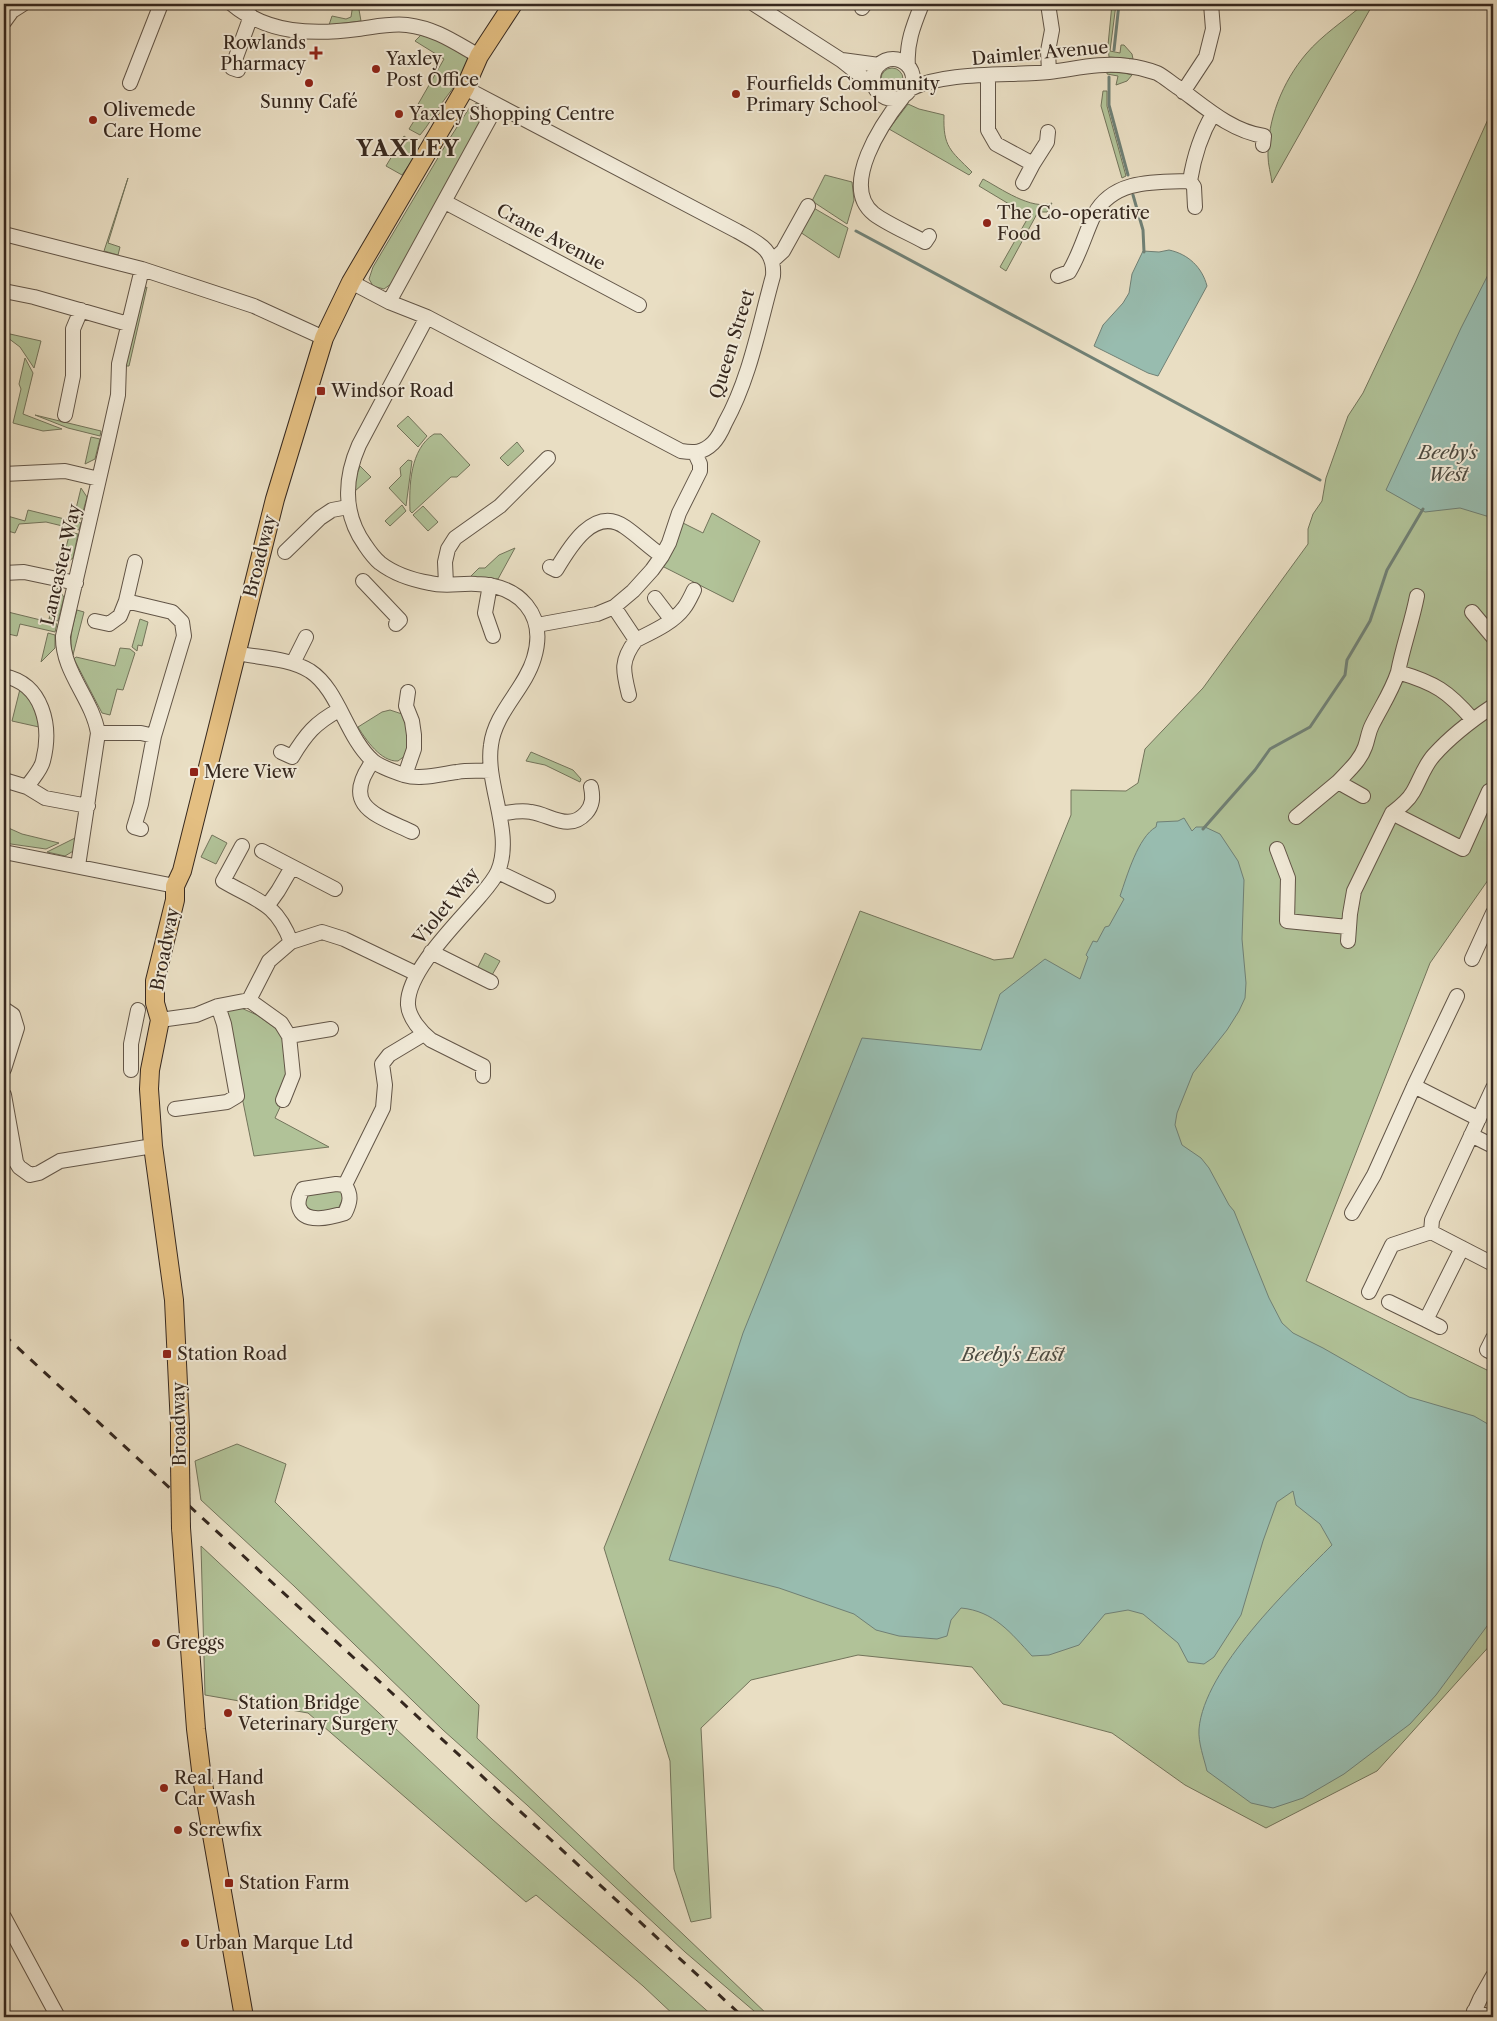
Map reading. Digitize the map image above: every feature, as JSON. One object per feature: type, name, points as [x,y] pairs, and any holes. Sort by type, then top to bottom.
[{"type":"main road","name":"Broadway","points":[[243,2017],[202,1778],[196,1729],[181,1528],[174,1300],[149,1108],[150,1070],[160,1020],[155,1003],[155,981],[175,900],[175,886],[182,871],[275,499],[324,338],[351,282],[465,88],[480,56],[513,4]]},
{"type":"street","points":[[130,83],[135,60],[161,4]]},
{"type":"street","points":[[232,4],[251,16],[281,28],[326,33],[394,24],[407,25],[435,31],[480,56]]},
{"type":"street","points":[[754,4],[841,60],[878,92],[893,99],[906,93]]},
{"type":"street","points":[[922,4],[912,30],[907,52],[913,83],[883,124],[865,158],[862,178],[863,195],[866,204],[874,214],[925,242],[929,236]]},
{"type":"street","points":[[1048,4],[1052,30],[1048,51],[1049,72]]},
{"type":"street","points":[[1183,92],[1206,56],[1213,29],[1211,4]]},
{"type":"street","points":[[238,70],[232,68],[251,16]]},
{"type":"street","points":[[883,124],[878,92],[873,77],[912,30]]},
{"type":"street","points":[[841,60],[883,63],[899,60],[910,70]]},
{"type":"street","name":"Daimler Avenue","points":[[906,93],[923,83],[942,79],[1049,72],[1094,65],[1127,65],[1158,73],[1213,114],[1238,129],[1264,136],[1263,145]]},
{"type":"street","name":"Daimler Avenue","points":[[910,70],[942,79]]},
{"type":"street","points":[[988,76],[988,130],[996,144],[1037,158]]},
{"type":"street","points":[[465,88],[757,242],[766,250],[772,261],[783,250],[808,206]]},
{"type":"street","points":[[389,302],[497,105]]},
{"type":"street","points":[[1195,206],[1194,187],[1190,181],[1195,153],[1202,132],[1213,114]]},
{"type":"street","points":[[1023,183],[1047,142],[1048,132]]},
{"type":"street","points":[[1067,277],[1079,256],[1094,216],[1112,193],[1144,182],[1190,181]]},
{"type":"street","name":"Crane Avenue","points":[[445,202],[639,305]]},
{"type":"street","points":[[4,234],[142,269],[254,306],[324,338]]},
{"type":"street","name":"Queen Street","points":[[695,453],[705,450],[714,442],[739,396],[745,381],[773,276],[772,261]]},
{"type":"street","name":"Lancaster Way","points":[[78,866],[98,733],[93,715],[64,657],[63,636],[118,395],[119,364],[142,269]]},
{"type":"street","points":[[351,282],[389,302],[427,317],[681,452],[695,453],[700,464],[700,471],[679,512],[669,543],[652,570],[633,591],[614,607],[589,616],[537,625],[528,608],[510,591],[490,585],[432,584],[412,579],[379,562],[360,539],[354,527],[348,506],[349,476],[352,462],[358,445],[427,317]]},
{"type":"street","points":[[4,290],[128,324]]},
{"type":"street","points":[[65,415],[73,376],[74,329],[81,310]]},
{"type":"street","points":[[446,584],[444,562],[448,549],[456,538],[500,506],[548,458]]},
{"type":"street","points":[[4,474],[65,471],[99,479]]},
{"type":"street","points":[[285,552],[294,538],[320,518],[332,510],[348,506]]},
{"type":"street","points":[[556,570],[576,540],[593,524],[603,521],[613,521],[625,527],[662,556]]},
{"type":"street","points":[[95,621],[109,624],[120,616],[126,601],[135,562]]},
{"type":"street","points":[[379,562],[360,584],[400,620],[396,624]]},
{"type":"street","points":[[4,574],[24,572],[76,583]]},
{"type":"street","points":[[489,633],[485,613],[490,585]]},
{"type":"street","points":[[629,695],[624,673],[624,662],[628,652],[636,640],[652,632],[684,608],[694,590]]},
{"type":"street","points":[[1296,817],[1338,782],[1354,766],[1362,754],[1366,745],[1367,735],[1392,690],[1398,672],[1404,641],[1410,631],[1417,596]]},
{"type":"street","points":[[654,598],[671,619]]},
{"type":"street","points":[[126,601],[172,612],[182,622],[184,636],[154,736],[141,804],[134,828]]},
{"type":"street","points":[[614,607],[636,640]]},
{"type":"street","points":[[1472,612],[1493,638]]},
{"type":"street","name":"Violet Way","points":[[424,1034],[411,1016],[408,1006],[417,974],[431,952],[498,872],[501,860],[502,837],[500,814],[491,771],[491,745],[493,733],[534,661],[539,636],[537,625]]},
{"type":"street","points":[[293,664],[307,636]]},
{"type":"street","points":[[236,653],[293,664],[319,678],[350,730],[373,761],[405,775],[432,776],[458,771],[491,771]]},
{"type":"street","points":[[1398,672],[1422,679],[1448,693],[1473,720]]},
{"type":"street","points":[[4,676],[26,686],[40,701],[46,721],[43,763],[27,787]]},
{"type":"street","points":[[405,775],[414,749],[412,720],[406,706],[409,691]]},
{"type":"street","points":[[1277,849],[1288,878],[1287,921],[1348,934],[1354,891],[1392,813],[1413,793],[1423,771],[1433,756],[1473,720],[1493,706]]},
{"type":"street","points":[[281,752],[292,757],[309,730],[339,710]]},
{"type":"street","points":[[98,733],[141,733],[154,736]]},
{"type":"street","points":[[373,761],[360,782],[360,790],[366,806],[374,814],[415,833]]},
{"type":"street","points":[[4,780],[27,787],[45,798],[88,806]]},
{"type":"street","points":[[1338,782],[1363,796]]},
{"type":"street","points":[[500,814],[532,812],[557,820],[573,822],[582,817],[592,803],[591,787]]},
{"type":"street","points":[[1392,813],[1463,849],[1489,790]]},
{"type":"street","points":[[242,846],[223,881],[268,905],[285,925],[291,942]]},
{"type":"street","points":[[262,851],[335,889]]},
{"type":"street","points":[[4,852],[175,886]]},
{"type":"street","points":[[268,905],[292,867]]},
{"type":"street","points":[[498,872],[548,896]]},
{"type":"street","points":[[1472,959],[1493,913]]},
{"type":"street","name":"Violet Way","points":[[249,1000],[269,960],[291,942],[322,932],[344,940],[417,974]]},
{"type":"street","points":[[431,952],[491,982]]},
{"type":"street","points":[[1352,1213],[1374,1175],[1457,996]]},
{"type":"street","points":[[160,1020],[196,1015],[218,1006],[249,1000],[281,1023],[290,1036],[293,1075],[282,1100]]},
{"type":"street","points":[[175,1109],[227,1102],[237,1096],[224,1024],[218,1006]]},
{"type":"street","points":[[4,1009],[14,1015],[17,1028],[4,1069]]},
{"type":"street","points":[[138,1010],[131,1044],[132,1076],[150,1070]]},
{"type":"street","points":[[290,1036],[331,1029]]},
{"type":"street","points":[[345,1185],[383,1108],[385,1085],[382,1064],[389,1054],[424,1034],[431,1040],[483,1066],[483,1076]]},
{"type":"street","points":[[1414,1086],[1478,1119]]},
{"type":"street","points":[[1431,1232],[1432,1220],[1478,1119],[1490,1104],[1493,1088]]},
{"type":"street","points":[[4,1095],[16,1162],[19,1168],[30,1174],[39,1173],[60,1161],[153,1146]]},
{"type":"street","points":[[1471,1135],[1493,1146]]},
{"type":"street","points":[[1369,1292],[1392,1245],[1431,1232],[1462,1248],[1491,1259]]},
{"type":"street","points":[[1426,1320],[1462,1248]]},
{"type":"street","points":[[1390,1302],[1440,1327]]},
{"type":"street","points":[[4,1917],[58,2017]]},
{"type":"street","points":[[1489,2017],[1473,2014],[1493,1976]]},
{"type":"green space","points":[[353,4],[358,4],[361,21],[329,25],[332,16],[346,19],[351,17]]},
{"type":"green space","points":[[1112,4],[1116,4],[1110,51],[1120,53],[1121,45],[1124,45],[1132,54],[1133,59],[1109,57],[1108,45]]},
{"type":"green space","points":[[1364,4],[1373,4],[1272,183],[1268,159],[1270,129],[1278,102],[1290,76],[1312,47]]},
{"type":"green space","points":[[421,35],[461,53],[467,57],[469,64],[420,135],[409,129],[417,116],[413,113],[444,59],[415,41]]},
{"type":"green space","points":[[892,68],[900,71],[903,79],[900,87],[892,90],[884,87],[881,79],[884,71]]},
{"type":"green space","points":[[1107,72],[1132,75],[1127,81],[1116,85],[1118,76],[1107,74]]},
{"type":"green space","points":[[1103,91],[1107,91],[1107,106],[1126,176],[1122,178],[1101,106]]},
{"type":"green space","points":[[477,103],[484,109],[484,119],[395,281],[384,289],[373,286],[369,279],[373,267],[448,141],[470,107]]},
{"type":"green space","points":[[908,104],[919,109],[944,115],[945,134],[949,147],[972,172],[969,175],[889,129]]},
{"type":"green space","points":[[1493,108],[1493,873],[1430,963],[1306,1281],[1493,1373],[1493,1642],[1377,1771],[1266,1828],[1185,1785],[1112,1733],[1003,1704],[972,1667],[858,1655],[751,1680],[701,1728],[711,1918],[691,1922],[674,1869],[670,1761],[604,1548],[860,911],[994,960],[1013,958],[1071,815],[1071,790],[1126,791],[1138,783],[1145,749],[1203,688],[1308,544],[1308,529],[1313,514],[1322,501],[1326,478],[1348,416],[1363,393],[1415,283]]},
{"type":"green space","points":[[404,136],[415,144],[416,155],[402,175],[386,166]]},
{"type":"green space","points":[[825,175],[852,182],[854,200],[847,224],[812,201]]},
{"type":"green space","points":[[128,178],[108,243],[120,247],[118,255],[104,251]]},
{"type":"green space","points":[[983,179],[1007,193],[1026,201],[1044,205],[1052,203],[1047,212],[1038,212],[1006,271],[1000,267],[1029,216],[979,186]]},
{"type":"green space","points":[[812,207],[848,228],[839,258],[800,232]]},
{"type":"green space","points":[[147,287],[129,366],[125,366],[142,290]]},
{"type":"green space","points":[[10,334],[41,341],[34,368],[20,347],[8,338],[7,335]]},
{"type":"green space","points":[[25,358],[33,373],[23,414],[62,429],[43,431],[13,423],[21,389],[19,384]]},
{"type":"green space","points":[[35,415],[101,431],[100,436],[68,428]]},
{"type":"green space","points":[[408,416],[427,436],[418,447],[397,426]]},
{"type":"green space","points":[[434,434],[441,434],[470,465],[457,477],[451,477],[412,513],[410,511],[411,480],[416,458],[426,441]]},
{"type":"green space","points":[[91,437],[100,439],[95,459],[85,464]]},
{"type":"green space","points":[[517,442],[524,451],[508,466],[500,458]]},
{"type":"green space","points":[[408,460],[412,461],[406,506],[389,488],[401,476],[400,468]]},
{"type":"green space","points":[[360,466],[371,477],[355,491],[355,479]]},
{"type":"green space","points":[[81,488],[87,497],[81,519],[74,517]]},
{"type":"green space","points":[[402,505],[406,511],[390,526],[385,521]]},
{"type":"green space","points":[[423,506],[438,522],[428,531],[413,515]]},
{"type":"green space","points":[[28,510],[81,523],[79,530],[46,522],[19,524],[15,533],[4,530],[4,515],[25,521]]},
{"type":"green space","points":[[712,513],[760,541],[733,602],[662,566],[681,522],[703,533]]},
{"type":"green space","points":[[70,532],[78,534],[73,558],[61,567]]},
{"type":"green space","points":[[515,548],[498,579],[470,577],[479,568],[485,568],[499,555]]},
{"type":"green space","points":[[57,588],[64,597],[58,621],[49,619]]},
{"type":"green space","points":[[77,610],[84,612],[73,655],[71,638]]},
{"type":"green space","points":[[8,612],[57,624],[55,632],[20,624],[17,636],[4,633],[4,615]]},
{"type":"green space","points":[[140,619],[148,622],[142,646],[138,645],[137,651],[132,647]]},
{"type":"green space","points":[[48,633],[55,635],[55,648],[41,662]]},
{"type":"green space","points":[[120,648],[130,649],[135,653],[123,690],[117,689],[110,715],[102,713],[74,659],[76,657],[115,666]]},
{"type":"green space","points":[[20,689],[33,706],[39,727],[12,721]]},
{"type":"green space","points":[[390,710],[402,714],[407,730],[406,755],[398,761],[386,758],[380,754],[358,727],[382,712]]},
{"type":"green space","points":[[531,752],[573,770],[581,779],[580,782],[545,765],[526,761]]},
{"type":"green space","points":[[4,826],[22,834],[59,843],[46,849],[4,843]]},
{"type":"green space","points":[[212,835],[227,843],[216,864],[201,857]]},
{"type":"green space","points":[[77,837],[75,850],[65,856],[47,852]]},
{"type":"green space","points":[[485,953],[500,961],[491,977],[477,969]]},
{"type":"green space","points":[[239,1007],[257,1015],[275,1028],[285,1039],[287,1080],[276,1100],[282,1103],[275,1118],[329,1147],[254,1156],[224,1008]]},
{"type":"green space","points":[[340,1190],[344,1196],[338,1209],[317,1212],[308,1211],[304,1207],[306,1194]]},
{"type":"green space","points":[[237,1444],[286,1464],[275,1502],[479,1705],[477,1738],[770,2017],[761,2017],[685,1952],[527,1805],[443,1730],[294,1586],[201,1500],[195,1461]]},
{"type":"green space","points":[[201,1546],[492,1819],[714,2017],[676,2017],[643,1986],[536,1895],[526,1902],[308,1713],[205,1695]]},
{"type":"water","points":[[1169,250],[1193,262],[1202,273],[1207,286],[1158,376],[1148,373],[1094,346],[1103,325],[1123,303],[1129,293],[1132,274],[1143,251],[1159,252]]},
{"type":"water","name":"Beeby's West","points":[[1493,265],[1493,518],[1460,508],[1425,512],[1386,490],[1461,328]]},
{"type":"water","name":"Beeby's East","points":[[1184,818],[1192,831],[1196,827],[1205,827],[1220,834],[1238,861],[1244,880],[1242,939],[1246,983],[1245,998],[1239,1011],[1227,1030],[1193,1073],[1177,1113],[1175,1125],[1182,1145],[1201,1158],[1209,1168],[1234,1211],[1269,1298],[1282,1323],[1293,1333],[1409,1397],[1474,1416],[1493,1427],[1493,1618],[1436,1695],[1410,1724],[1344,1774],[1303,1798],[1273,1808],[1251,1803],[1207,1771],[1200,1745],[1199,1729],[1204,1706],[1216,1681],[1232,1655],[1273,1606],[1332,1545],[1320,1524],[1296,1505],[1293,1491],[1277,1502],[1263,1541],[1241,1615],[1214,1657],[1204,1664],[1188,1662],[1178,1643],[1143,1614],[1128,1610],[1105,1614],[1079,1645],[1049,1655],[1032,1656],[1001,1624],[973,1610],[961,1608],[951,1620],[947,1636],[937,1639],[899,1636],[876,1630],[854,1614],[779,1588],[669,1560],[743,1333],[862,1038],[981,1050],[1000,994],[1045,959],[1080,979],[1088,957],[1086,955],[1093,941],[1097,942],[1105,927],[1109,926],[1124,899],[1120,896],[1134,858],[1144,839],[1156,827],[1157,822],[1178,821]]},
{"type":"waterway","points":[[1114,50],[1119,4]]},
{"type":"waterway","points":[[1109,77],[1109,105],[1128,175]]},
{"type":"waterway","points":[[1133,195],[1143,230],[1144,252]]},
{"type":"waterway","points":[[856,231],[1320,480]]},
{"type":"waterway","points":[[1203,829],[1255,770],[1270,749],[1310,727],[1345,675],[1347,660],[1370,621],[1387,570],[1423,509]]},
{"type":"railway","points":[[4,1335],[743,2017]]},
{"type":"place","name":"Rowlands Pharmacy","points":[[316,53]]},
{"type":"place","name":"Yaxley Post Office","points":[[376,69]]},
{"type":"place","name":"Sunny Café","points":[[309,83]]},
{"type":"place","name":"Fourfields Community Primary School","points":[[736,94]]},
{"type":"place","name":"Yaxley Shopping Centre","points":[[399,114]]},
{"type":"place","name":"Olivemede Care Home","points":[[93,120]]},
{"type":"place","name":"The Co-operative Food","points":[[987,223]]},
{"type":"place","name":"Windsor Road","points":[[321,391]]},
{"type":"place","name":"Mere View","points":[[194,772]]},
{"type":"place","name":"Station Road","points":[[167,1354]]},
{"type":"place","name":"Greggs","points":[[156,1643]]},
{"type":"place","name":"Station Bridge Veterinary Surgery","points":[[228,1713]]},
{"type":"place","name":"Real Hand Car Wash","points":[[164,1788]]},
{"type":"place","name":"Screwfix","points":[[178,1830]]},
{"type":"place","name":"Station Farm","points":[[229,1883]]},
{"type":"place","name":"Urban Marque Ltd","points":[[185,1943]]},
{"type":"district","name":"YAXLEY","points":[[408,148]]}]
